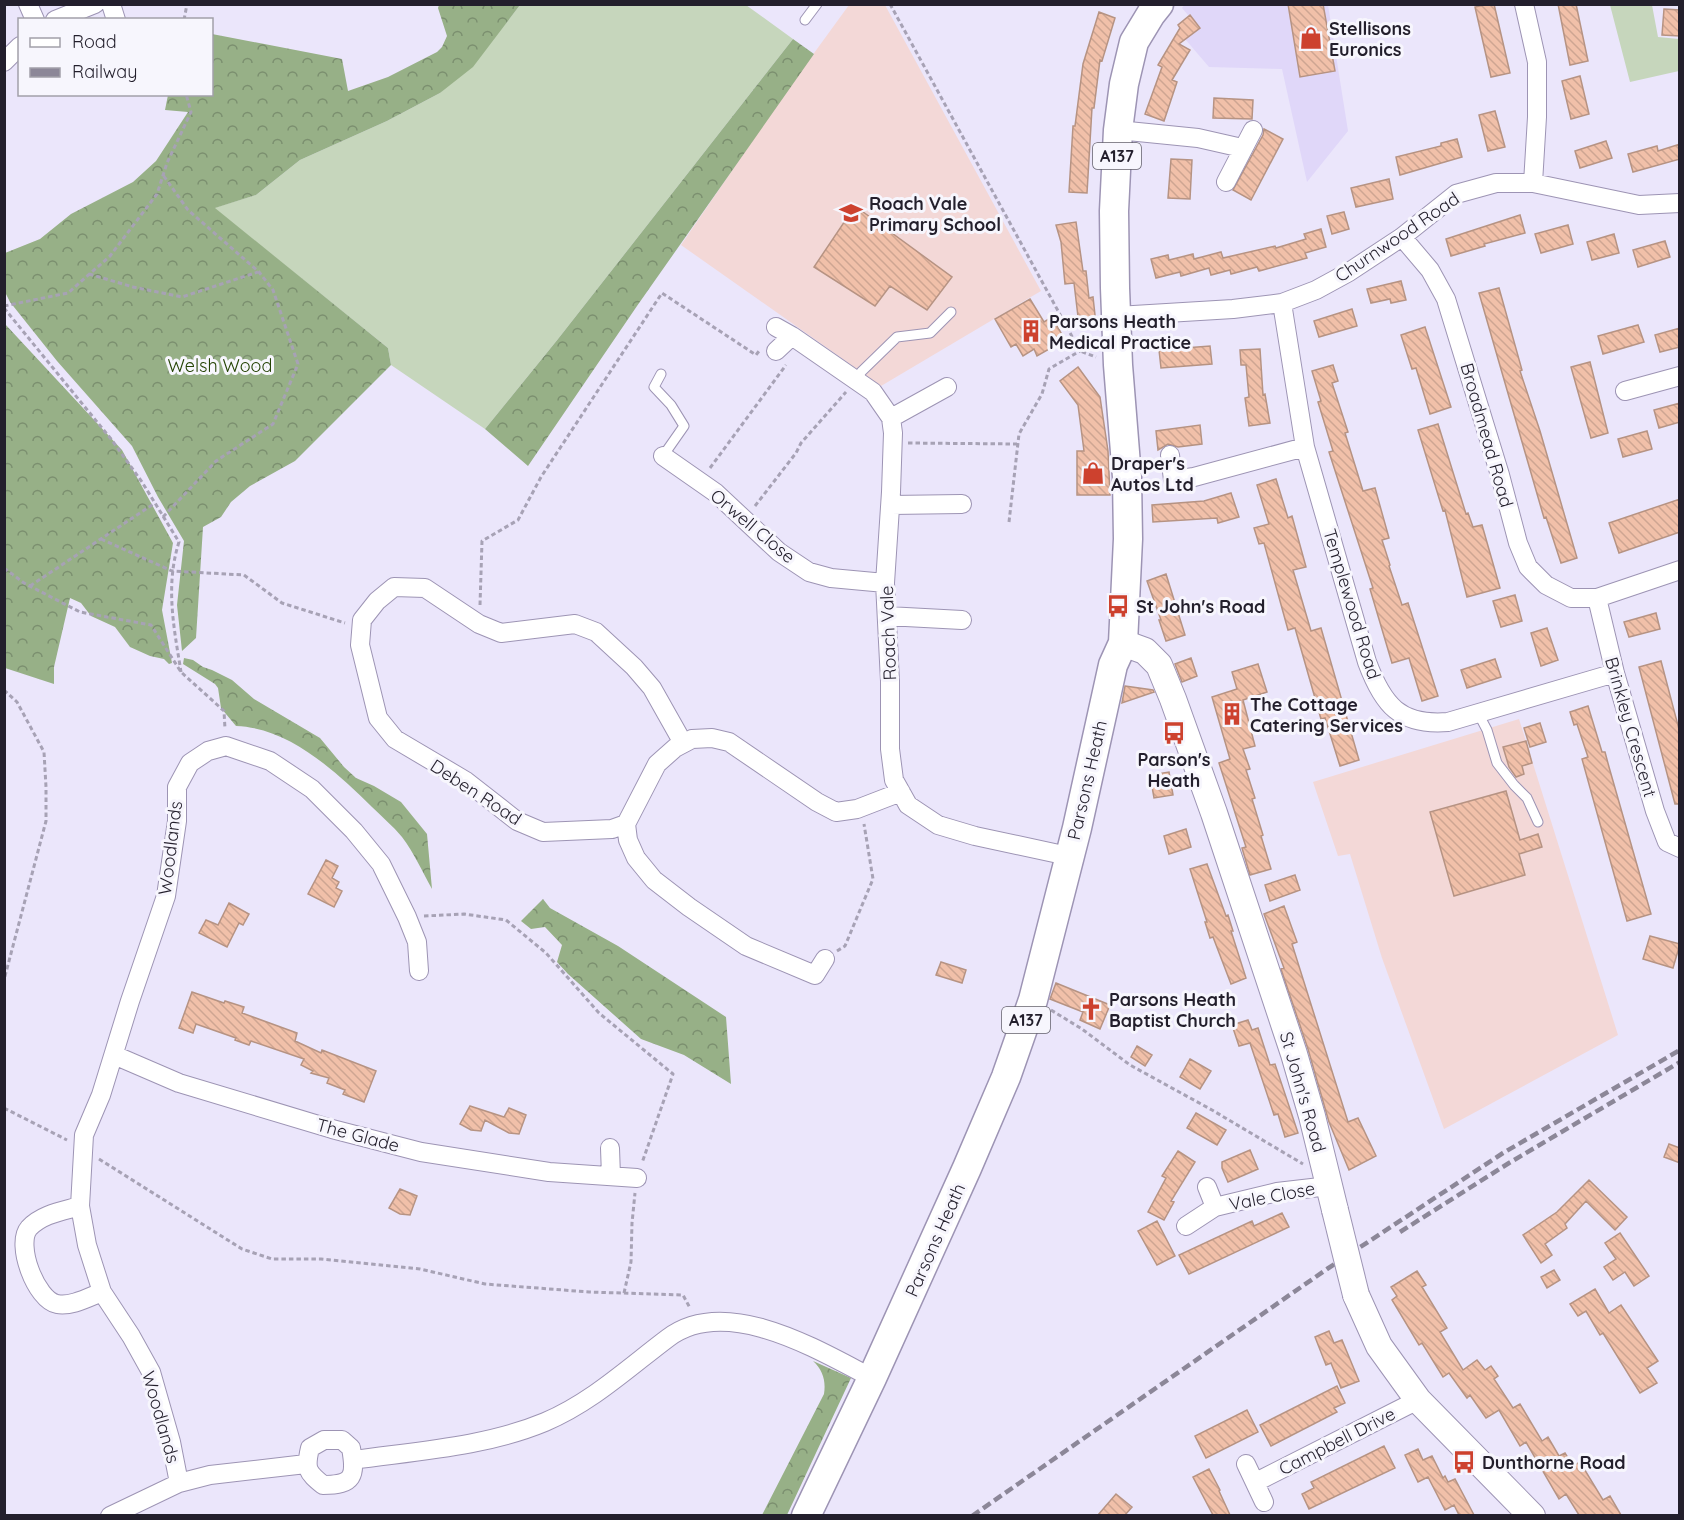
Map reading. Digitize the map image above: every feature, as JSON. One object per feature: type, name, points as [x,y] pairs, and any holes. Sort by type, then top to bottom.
[{"type":"main road","name":"Parsons Heath","points":[[806,1515],[872,1378],[1006,1077],[1033,1000],[1077,828],[1113,665],[1123,643],[1128,539],[1127,486],[1118,365],[1114,211],[1118,130],[1124,84],[1134,42],[1159,4]]},
{"type":"street","points":[[28,4],[34,18]]},
{"type":"street","points":[[60,18],[95,4]]},
{"type":"street","points":[[1524,4],[1537,62],[1538,117],[1533,183]]},
{"type":"street","points":[[4,62],[18,48]]},
{"type":"street","points":[[1118,130],[1198,138],[1242,148]]},
{"type":"street","points":[[1226,182],[1253,130]]},
{"type":"street","name":"Churnwood Road","points":[[1117,316],[1233,309],[1282,303],[1316,290],[1341,277],[1401,237],[1456,194],[1496,183],[1533,183],[1639,205],[1680,203]]},
{"type":"street","name":"Broadmead Road","points":[[1401,237],[1430,270],[1446,299],[1500,475],[1518,543],[1528,567],[1546,585],[1571,598],[1597,598]]},
{"type":"street","name":"Templewood Road","points":[[1282,303],[1305,447],[1367,662],[1376,684],[1389,704],[1408,718],[1427,724],[1448,722],[1614,673]]},
{"type":"street","points":[[776,351],[790,335],[873,392],[891,418],[947,387]]},
{"type":"street","points":[[1625,391],[1680,376]]},
{"type":"street","name":"Roach Vale","points":[[891,418],[893,443],[891,505],[885,583],[890,681],[890,749],[894,780],[908,806],[938,825],[975,836],[1068,856]]},
{"type":"street","points":[[1170,455],[1173,480],[1194,477],[1305,447]]},
{"type":"street","name":"Orwell Close","points":[[663,456],[716,493],[779,552],[809,572],[831,578],[885,583]]},
{"type":"street","points":[[891,505],[962,504]]},
{"type":"street","points":[[1597,598],[1680,570]]},
{"type":"street","points":[[361,628],[362,620],[377,601],[394,587],[425,588],[479,624],[501,633],[575,624],[596,632],[634,667],[652,688],[683,743]]},
{"type":"street","name":"Brinkley Crescent","points":[[1597,598],[1614,673],[1655,811],[1667,842],[1680,848]]},
{"type":"street","points":[[887,616],[962,620]]},
{"type":"street","name":"Deben Road","points":[[361,628],[360,645],[378,718],[395,740],[466,781],[517,821],[543,832],[612,829],[626,824]]},
{"type":"street","name":"St John's Road","points":[[1123,643],[1144,651],[1159,666],[1173,699],[1214,813],[1294,1054],[1312,1116],[1356,1295],[1378,1346],[1418,1400],[1532,1515]]},
{"type":"street","points":[[825,959],[815,975],[746,946],[654,880],[636,858],[628,840],[626,824],[657,764],[683,743],[692,739],[712,738],[729,741],[817,802],[836,812],[862,807],[901,792]]},
{"type":"street","points":[[226,746],[270,761],[312,789],[354,831],[381,864],[407,917],[417,942],[419,972]]},
{"type":"street","name":"Woodlands","points":[[179,1483],[171,1442],[151,1372],[102,1292],[87,1245],[80,1206],[83,1149],[84,1135],[101,1095],[166,896],[177,821],[177,787],[190,763],[208,751],[226,746]]},
{"type":"street","name":"The Glade","points":[[114,1055],[179,1083],[332,1129],[421,1152],[549,1172],[637,1178]]},
{"type":"street","points":[[610,1148],[612,1176]]},
{"type":"street","name":"Vale Close","points":[[1207,1187],[1215,1207]]},
{"type":"street","name":"Vale Close","points":[[1186,1226],[1215,1207],[1277,1192],[1330,1190]]},
{"type":"street","points":[[80,1206],[43,1217],[28,1230],[23,1249],[40,1293],[56,1304],[73,1303],[102,1292]]},
{"type":"street","points":[[353,1460],[492,1439],[544,1422],[573,1408],[604,1388],[670,1336],[697,1324],[720,1321],[740,1322],[821,1352],[872,1378]]},
{"type":"street","name":"Campbell Drive","points":[[1256,1482],[1418,1400]]},
{"type":"street","points":[[324,1440],[342,1440],[351,1448],[353,1473],[348,1481],[338,1485],[323,1485],[310,1475],[306,1464],[310,1448],[324,1440]]},
{"type":"street","points":[[110,1515],[179,1483],[210,1475],[306,1464]]},
{"type":"street","points":[[1245,1464],[1264,1502]]},
{"type":"lane","points":[[805,20],[817,4]]},
{"type":"lane","points":[[857,381],[861,372],[897,337],[930,333],[951,312]]},
{"type":"lane","points":[[661,375],[654,387],[671,405],[684,426],[663,456]]},
{"type":"lane","points":[[1478,713],[1487,730],[1497,763],[1527,798],[1538,822]]},
{"type":"path","points":[[890,4],[1080,351],[1118,365]]},
{"type":"path","points":[[181,672],[171,605],[173,563],[179,542],[111,439],[4,307],[68,293],[110,256],[157,194],[190,112],[186,96]]},
{"type":"path","points":[[163,175],[188,210],[259,272],[273,290],[298,364],[273,424],[216,461],[163,517]]},
{"type":"path","points":[[89,274],[182,297],[259,272]]},
{"type":"path","points":[[479,624],[482,541],[518,520],[541,477],[662,293],[756,355],[764,345],[776,351]]},
{"type":"path","points":[[700,482],[790,335]]},
{"type":"path","points":[[1009,522],[1018,434],[1042,394],[1049,369],[1080,351]]},
{"type":"path","points":[[745,520],[796,453],[801,443],[857,381]]},
{"type":"path","points":[[893,443],[1017,444]]},
{"type":"path","points":[[30,586],[155,503]]},
{"type":"path","points":[[101,539],[172,571],[244,575],[282,603],[361,628]]},
{"type":"path","points":[[4,568],[30,586],[80,612],[151,625],[181,672],[224,711],[226,746]]},
{"type":"path","points":[[4,690],[17,702],[44,752],[46,821],[4,980]]},
{"type":"path","points":[[825,959],[845,946],[873,879],[862,807]]},
{"type":"path","points":[[407,917],[465,914],[506,920],[546,953],[599,1013],[673,1074],[637,1178],[631,1262],[624,1293]]},
{"type":"path","points":[[1033,1000],[1082,1029],[1130,1065],[1310,1168],[1330,1190]]},
{"type":"path","points":[[4,1108],[83,1149],[242,1249],[272,1259],[321,1259],[420,1269],[485,1284],[683,1295],[697,1324]]},
{"type":"shaded area","points":[[1185,4],[1328,5],[1348,131],[1307,182],[1282,69],[1209,67],[1185,39],[1199,28],[1182,8]]},
{"type":"shaded area","name":"Roach Vale Primary School","points":[[849,5],[885,5],[1041,291],[881,386],[681,245],[785,93]]},
{"type":"shaded area","points":[[1519,719],[1618,1035],[1444,1129],[1382,958],[1350,854],[1338,856],[1313,782]]},
{"type":"green space","name":"Welsh Wood","points":[[439,5],[520,5],[473,67],[440,93],[387,121],[300,160],[256,195],[215,208],[388,348],[391,365],[295,461],[250,486],[231,502],[221,517],[203,527],[196,638],[182,651],[177,605],[184,541],[132,446],[57,361],[10,302],[5,292],[5,253],[40,239],[71,214],[133,182],[156,161],[188,112],[165,110],[168,96],[213,96],[213,34],[342,59],[348,91],[388,77],[437,52],[447,36]]},
{"type":"green space","points":[[520,5],[746,5],[793,39],[485,429],[391,365],[388,348],[214,208],[256,195],[300,160],[387,121],[440,93]]},
{"type":"green space","points":[[1610,5],[1652,5],[1658,37],[1679,39],[1679,71],[1630,82]]},
{"type":"green space","points":[[793,39],[814,54],[528,466],[485,429]]},
{"type":"green space","points":[[5,324],[122,450],[173,543],[162,610],[172,663],[169,664],[164,659],[150,656],[130,647],[115,627],[91,616],[81,603],[70,598],[54,667],[54,684],[5,668]]},
{"type":"green space","points":[[184,658],[193,660],[232,680],[254,699],[320,738],[356,778],[401,802],[427,834],[432,889],[402,837],[358,793],[327,766],[293,743],[275,734],[236,726],[221,708],[218,688],[215,684],[183,664]]},
{"type":"green space","points":[[543,899],[550,908],[618,946],[726,1017],[731,1084],[684,1055],[641,1039],[568,974],[557,962],[562,945],[545,927],[531,929],[521,921]]},
{"type":"green space","points":[[813,1361],[851,1378],[787,1515],[762,1515],[824,1394],[823,1376]]},
{"type":"building","name":"Stellisons Euronics","points":[[1288,4],[1323,4],[1335,71],[1300,77]]},
{"type":"building","points":[[1494,4],[1510,73],[1491,77],[1475,7]]},
{"type":"building","points":[[1558,4],[1576,4],[1588,61],[1570,65]]},
{"type":"building","points":[[1664,9],[1680,10],[1680,36],[1662,35]]},
{"type":"building","points":[[1099,12],[1115,18],[1102,61],[1100,60],[1094,108],[1092,108],[1087,193],[1069,192],[1073,126],[1075,126],[1083,64]]},
{"type":"building","points":[[1190,15],[1200,28],[1179,44],[1190,50],[1172,80],[1177,82],[1164,121],[1145,114],[1162,67],[1158,65],[1180,28],[1178,25]]},
{"type":"building","points":[[1580,76],[1589,114],[1571,119],[1562,81]]},
{"type":"building","points":[[1214,98],[1253,100],[1252,119],[1213,118]]},
{"type":"building","points":[[1495,111],[1505,147],[1488,151],[1479,115]]},
{"type":"building","points":[[1264,129],[1283,139],[1251,200],[1233,190],[1263,135]]},
{"type":"building","points":[[1457,139],[1462,157],[1400,175],[1396,157],[1441,146],[1441,143]]},
{"type":"building","points":[[1606,141],[1612,158],[1580,168],[1575,151]]},
{"type":"building","points":[[1680,144],[1680,159],[1633,172],[1628,154],[1657,146],[1658,151]]},
{"type":"building","points":[[1171,159],[1192,160],[1190,199],[1168,198]]},
{"type":"building","points":[[1389,179],[1393,199],[1356,207],[1351,188]]},
{"type":"building","points":[[855,206],[952,277],[927,310],[890,286],[875,306],[814,267]]},
{"type":"building","points":[[1344,212],[1349,229],[1332,234],[1327,216]]},
{"type":"building","points":[[1520,215],[1525,233],[1451,256],[1446,239]]},
{"type":"building","points":[[1076,222],[1083,271],[1086,271],[1089,298],[1093,297],[1096,324],[1079,325],[1074,283],[1065,284],[1061,242],[1056,225]]},
{"type":"building","points":[[1568,225],[1573,244],[1541,253],[1535,234]]},
{"type":"building","points":[[1321,229],[1326,247],[1305,253],[1307,258],[1259,271],[1257,267],[1231,274],[1230,270],[1211,275],[1209,268],[1181,276],[1180,272],[1156,278],[1151,259],[1168,255],[1169,260],[1193,254],[1194,259],[1221,252],[1223,258],[1275,246],[1276,248],[1306,239],[1304,234]]},
{"type":"building","points":[[1614,234],[1619,253],[1592,260],[1587,242]]},
{"type":"building","points":[[1665,241],[1670,257],[1638,267],[1633,250]]},
{"type":"building","points":[[1401,281],[1406,300],[1391,303],[1390,299],[1371,303],[1367,289]]},
{"type":"building","points":[[1499,288],[1522,370],[1520,371],[1577,558],[1561,563],[1546,517],[1544,518],[1479,293]]},
{"type":"building","name":"Parsons Heath Medical Practice","points":[[1030,299],[1044,322],[1052,317],[1065,340],[1037,356],[1034,349],[1023,356],[1016,344],[1011,347],[995,319]]},
{"type":"building","points":[[1352,309],[1357,326],[1319,337],[1314,321]]},
{"type":"building","points":[[1638,325],[1644,342],[1603,354],[1598,336]]},
{"type":"building","points":[[1425,327],[1451,407],[1430,414],[1416,368],[1412,369],[1401,335]]},
{"type":"building","points":[[1680,328],[1680,347],[1660,352],[1655,335]]},
{"type":"building","points":[[1210,346],[1212,364],[1161,368],[1159,350]]},
{"type":"building","points":[[1260,349],[1263,395],[1265,394],[1270,423],[1249,426],[1245,398],[1249,397],[1246,365],[1241,365],[1240,350]]},
{"type":"building","points":[[1590,362],[1608,433],[1591,438],[1571,367]]},
{"type":"building","points":[[1333,365],[1338,381],[1332,383],[1348,432],[1345,433],[1363,491],[1375,488],[1389,538],[1382,540],[1389,566],[1402,605],[1408,603],[1438,696],[1422,701],[1409,658],[1392,663],[1370,589],[1373,588],[1329,452],[1333,451],[1318,402],[1321,401],[1312,371]]},
{"type":"building","points":[[1078,367],[1100,397],[1108,451],[1110,495],[1077,495],[1077,451],[1084,451],[1078,405],[1060,381]]},
{"type":"building","points":[[1680,403],[1680,422],[1659,428],[1654,410]]},
{"type":"building","points":[[1438,424],[1466,514],[1468,513],[1473,527],[1482,525],[1500,588],[1467,597],[1445,510],[1443,511],[1418,430]]},
{"type":"building","points":[[1200,425],[1202,444],[1178,447],[1168,444],[1158,450],[1156,431]]},
{"type":"building","points":[[1647,431],[1652,449],[1623,457],[1618,439]]},
{"type":"building","points":[[1276,479],[1288,518],[1292,516],[1306,567],[1293,570],[1311,631],[1321,628],[1359,760],[1340,766],[1325,718],[1321,719],[1295,628],[1288,630],[1264,543],[1259,544],[1254,528],[1269,524],[1257,485]]},
{"type":"building","points":[[1231,493],[1239,517],[1218,523],[1217,518],[1153,522],[1152,505],[1204,501]]},
{"type":"building","points":[[1680,499],[1680,532],[1619,553],[1609,523]]},
{"type":"building","points":[[1166,574],[1185,635],[1166,641],[1147,581]]},
{"type":"building","points":[[1515,595],[1522,621],[1501,627],[1493,601]]},
{"type":"building","points":[[1656,613],[1660,629],[1629,637],[1624,622]]},
{"type":"building","points":[[1547,628],[1558,660],[1541,666],[1531,633]]},
{"type":"building","points":[[1191,658],[1197,676],[1182,682],[1175,664]]},
{"type":"building","points":[[1495,659],[1501,677],[1467,688],[1461,670]]},
{"type":"building","points":[[1661,661],[1680,733],[1680,804],[1675,804],[1639,667]]},
{"type":"building","points":[[1258,664],[1267,692],[1243,700],[1255,746],[1243,749],[1250,769],[1246,770],[1255,798],[1252,799],[1271,869],[1250,875],[1242,848],[1246,847],[1219,763],[1230,759],[1212,697],[1237,689],[1232,672]]},
{"type":"building","points":[[1125,686],[1153,690],[1154,692],[1122,703]]},
{"type":"building","points":[[1588,706],[1602,752],[1605,752],[1651,914],[1627,921],[1582,759],[1588,757],[1577,724],[1574,725],[1570,712]]},
{"type":"building","points":[[1540,723],[1546,742],[1530,747],[1524,728]]},
{"type":"building","points":[[1526,741],[1532,763],[1522,766],[1524,774],[1516,777],[1509,767],[1503,747]]},
{"type":"building","points":[[1169,772],[1173,795],[1154,798],[1150,775]]},
{"type":"building","points":[[1506,791],[1520,840],[1538,834],[1542,847],[1519,854],[1525,875],[1454,896],[1430,812]]},
{"type":"building","points":[[1186,829],[1191,847],[1169,854],[1164,836]]},
{"type":"building","points":[[326,860],[338,866],[332,878],[339,882],[336,888],[342,891],[334,907],[308,894]]},
{"type":"building","points":[[1207,864],[1226,916],[1228,915],[1246,978],[1231,984],[1213,937],[1210,938],[1190,869]]},
{"type":"building","points":[[1295,875],[1300,890],[1270,901],[1265,885]]},
{"type":"building","points":[[229,903],[249,914],[243,925],[239,923],[227,947],[199,933],[206,920],[218,925]]},
{"type":"building","points":[[1284,906],[1297,942],[1292,944],[1348,1122],[1358,1118],[1376,1156],[1349,1170],[1329,1122],[1308,1049],[1281,969],[1284,968],[1264,914]]},
{"type":"building","points":[[1650,936],[1680,944],[1673,968],[1643,959]]},
{"type":"building","points":[[941,962],[966,970],[962,983],[936,975]]},
{"type":"building","name":"Parsons Heath Baptist Church","points":[[1056,983],[1110,1005],[1100,1029],[1080,1020],[1083,1012],[1050,999]]},
{"type":"building","points":[[192,992],[244,1007],[242,1013],[297,1033],[295,1041],[321,1053],[322,1050],[376,1071],[364,1102],[343,1094],[345,1090],[327,1083],[329,1078],[311,1073],[313,1071],[301,1065],[304,1059],[251,1041],[249,1045],[196,1024],[193,1033],[179,1028]]},
{"type":"building","points":[[1248,1020],[1252,1030],[1258,1028],[1270,1065],[1275,1064],[1298,1133],[1285,1137],[1278,1114],[1274,1115],[1250,1043],[1239,1046],[1232,1025]]},
{"type":"building","points":[[1137,1046],[1152,1055],[1145,1066],[1131,1057]]},
{"type":"building","points":[[1190,1059],[1211,1071],[1200,1089],[1180,1077]]},
{"type":"building","points":[[470,1106],[504,1117],[509,1108],[526,1115],[519,1134],[509,1133],[485,1120],[481,1131],[471,1130],[460,1124]]},
{"type":"building","points":[[1196,1113],[1226,1130],[1217,1145],[1187,1128]]},
{"type":"building","points":[[1669,1144],[1680,1148],[1680,1163],[1664,1157]]},
{"type":"building","points":[[1250,1150],[1258,1169],[1228,1182],[1222,1162]]},
{"type":"building","points":[[1178,1151],[1195,1162],[1171,1201],[1174,1202],[1164,1220],[1148,1212],[1166,1178],[1162,1176]]},
{"type":"building","points":[[1589,1180],[1627,1217],[1615,1230],[1586,1201],[1565,1224],[1567,1228],[1545,1244],[1552,1255],[1541,1263],[1523,1235],[1557,1212]]},
{"type":"building","points":[[400,1189],[417,1196],[410,1215],[400,1214],[389,1208]]},
{"type":"building","points":[[1282,1213],[1289,1227],[1189,1274],[1179,1255],[1252,1221],[1254,1226]]},
{"type":"building","points":[[1157,1221],[1175,1256],[1157,1265],[1138,1231]]},
{"type":"building","points":[[1620,1233],[1649,1276],[1634,1286],[1625,1272],[1613,1280],[1604,1267],[1616,1259],[1605,1243]]},
{"type":"building","points":[[1554,1270],[1560,1280],[1547,1288],[1541,1277]]},
{"type":"building","points":[[1417,1271],[1426,1285],[1422,1287],[1447,1328],[1440,1332],[1463,1370],[1477,1360],[1485,1370],[1491,1366],[1498,1376],[1494,1379],[1513,1408],[1520,1404],[1542,1441],[1548,1437],[1559,1456],[1565,1453],[1573,1466],[1580,1462],[1603,1500],[1610,1496],[1621,1515],[1579,1515],[1566,1494],[1559,1499],[1526,1442],[1520,1446],[1499,1410],[1486,1418],[1470,1395],[1467,1398],[1449,1373],[1443,1377],[1422,1343],[1419,1345],[1392,1300],[1397,1296],[1391,1287]]},
{"type":"building","points":[[1595,1289],[1609,1313],[1621,1305],[1658,1361],[1647,1368],[1657,1383],[1640,1393],[1603,1333],[1600,1335],[1586,1311],[1578,1316],[1570,1304]]},
{"type":"building","points":[[1329,1331],[1334,1343],[1342,1340],[1359,1381],[1341,1388],[1331,1363],[1326,1365],[1315,1337]]},
{"type":"building","points":[[1337,1386],[1345,1403],[1334,1408],[1337,1412],[1271,1446],[1260,1425]]},
{"type":"building","points":[[1247,1410],[1258,1432],[1206,1458],[1195,1436]]},
{"type":"building","points":[[1384,1446],[1395,1468],[1309,1509],[1302,1494],[1314,1488],[1311,1482]]},
{"type":"building","points":[[1418,1449],[1423,1460],[1432,1456],[1443,1478],[1445,1476],[1448,1482],[1455,1479],[1474,1515],[1459,1515],[1454,1505],[1445,1510],[1428,1477],[1418,1482],[1405,1455]]},
{"type":"building","points":[[1209,1469],[1230,1515],[1213,1515],[1193,1477]]},
{"type":"building","points":[[1116,1494],[1132,1507],[1125,1515],[1098,1515]]},
{"type":"railway","points":[[972,1516],[1327,1269],[1503,1153],[1680,1050]]},
{"type":"railway","points":[[1400,1232],[1509,1163],[1680,1062]]},
{"type":"place","name":"Stellisons Euronics","points":[[1311,38]]},
{"type":"place","name":"Roach Vale Primary School","points":[[851,213]]},
{"type":"place","name":"Parsons Heath Medical Practice","points":[[1031,331]]},
{"type":"place","name":"Draper's Autos Ltd","points":[[1093,473]]},
{"type":"place","name":"St John's Road","points":[[1118,606]]},
{"type":"place","name":"The Cottage Catering Services","points":[[1232,714]]},
{"type":"place","name":"Parson's Heath","points":[[1174,733]]},
{"type":"place","name":"Parsons Heath Baptist Church","points":[[1091,1009]]},
{"type":"place","name":"Dunthorne Road","points":[[1464,1462]]}]
